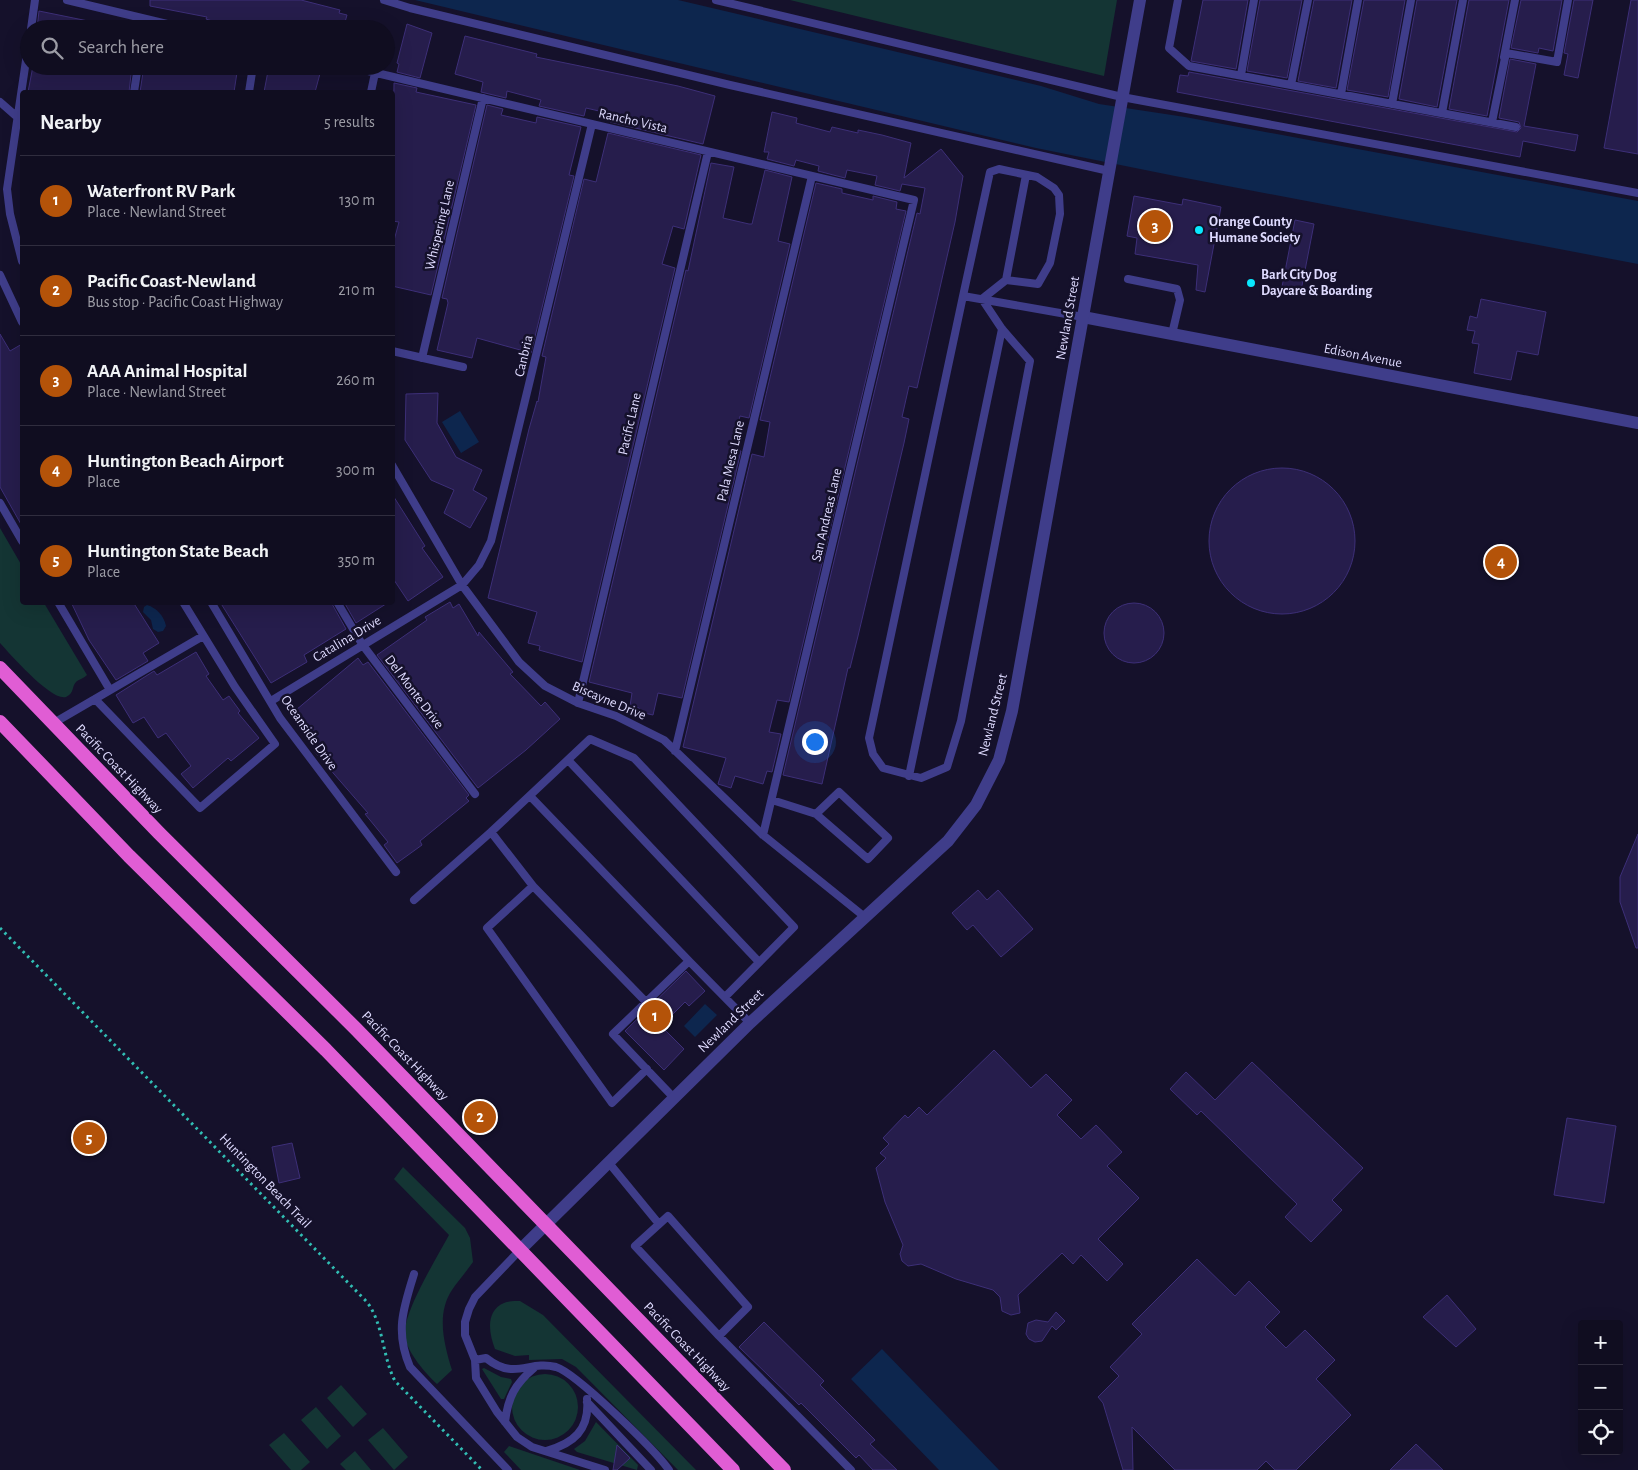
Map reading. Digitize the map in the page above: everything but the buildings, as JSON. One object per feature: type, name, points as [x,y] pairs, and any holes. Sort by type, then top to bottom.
[{"type":"highway","name":"Pacific Coast Highway","points":[[0,668],[52,724],[356,1029],[784,1470]]},
{"type":"highway","points":[[0,722],[129,856],[310,1034],[733,1470]]},
{"type":"street","name":"Newland Street","points":[[520,1250],[750,1023],[948,841],[976,805],[999,760],[1012,711],[1140,0]]},
{"type":"street","name":"Edison Avenue","points":[[1083,317],[1638,423]]},
{"type":"lane","points":[[32,20],[35,0]]},
{"type":"lane","points":[[67,0],[150,20]]},
{"type":"lane","points":[[384,0],[410,8],[730,85],[1109,167]]},
{"type":"lane","points":[[716,0],[1121,101],[1638,193]]},
{"type":"lane","points":[[1178,0],[1169,48],[1189,66],[1516,127]]},
{"type":"lane","points":[[1241,76],[1254,0]]},
{"type":"lane","points":[[1291,85],[1308,0]]},
{"type":"lane","points":[[1341,94],[1358,0]]},
{"type":"lane","points":[[1392,104],[1411,0]]},
{"type":"lane","points":[[1442,113],[1463,0]]},
{"type":"lane","points":[[1492,122],[1515,0]]},
{"type":"lane","points":[[1492,122],[1506,53],[1557,62],[1568,0]]},
{"type":"lane","points":[[20,90],[23,75]]},
{"type":"lane","points":[[134,90],[137,75]]},
{"type":"lane","points":[[249,90],[252,75]]},
{"type":"lane","points":[[371,90],[374,75]]},
{"type":"lane","name":"Rancho Vista","points":[[384,75],[914,200]]},
{"type":"lane","points":[[20,93],[7,189],[10,214],[20,253]]},
{"type":"lane","name":"Whispering Lane","points":[[422,358],[483,98]]},
{"type":"lane","points":[[0,102],[16,116]]},
{"type":"lane","name":"Canbria","points":[[462,585],[479,565],[491,541],[592,124]]},
{"type":"lane","name":"Pacific Lane","points":[[578,703],[708,152]]},
{"type":"lane","points":[[982,299],[1002,329],[1030,361],[961,721],[947,767],[921,778],[883,768],[873,754],[869,738],[990,172],[999,168],[1037,177],[1054,188],[1059,195],[1060,214],[1050,263],[1038,284],[1006,280]]},
{"type":"lane","points":[[982,299],[1006,280],[1026,175]]},
{"type":"lane","name":"Pala Mesa Lane","points":[[675,751],[812,176]]},
{"type":"lane","name":"San Andreas Lane","points":[[763,835],[914,200]]},
{"type":"lane","points":[[0,275],[20,318]]},
{"type":"lane","points":[[1128,279],[1177,289],[1180,300],[1172,334]]},
{"type":"lane","points":[[963,296],[1083,317]]},
{"type":"lane","points":[[909,776],[1002,329]]},
{"type":"lane","points":[[395,352],[463,368]]},
{"type":"lane","name":"Biscayne Drive","points":[[395,470],[462,585],[519,662],[545,686],[578,703],[616,716],[664,740],[763,835],[866,918]]},
{"type":"lane","points":[[0,503],[20,538]]},
{"type":"lane","name":"Catalina Drive","points":[[271,701],[462,585]]},
{"type":"lane","points":[[60,605],[110,690]]},
{"type":"lane","points":[[95,699],[200,808],[275,744],[203,636],[185,605]]},
{"type":"lane","name":"Oceanside Drive","points":[[213,605],[280,718],[396,872]]},
{"type":"lane","name":"Del Monte Drive","points":[[339,605],[362,644],[475,794]]},
{"type":"lane","points":[[52,724],[203,636]]},
{"type":"lane","points":[[414,900],[491,832],[590,739],[634,758],[794,927],[725,997]]},
{"type":"lane","points":[[568,760],[759,962]]},
{"type":"lane","points":[[772,800],[816,814],[868,859],[888,838],[839,792],[816,814]]},
{"type":"lane","points":[[530,796],[750,1023]]},
{"type":"lane","points":[[491,832],[533,886],[646,1002]]},
{"type":"lane","points":[[533,886],[486,928],[612,1103],[647,1069]]},
{"type":"lane","points":[[674,1098],[614,1034],[689,961]]},
{"type":"lane","points":[[609,1163],[659,1224]]},
{"type":"lane","points":[[719,1336],[748,1307],[668,1216],[635,1246],[719,1336],[850,1470]]},
{"type":"lane","points":[[520,1250],[475,1297],[469,1309],[465,1335],[475,1360],[476,1378],[517,1437],[532,1447],[605,1470]]},
{"type":"lane","points":[[414,1274],[401,1329],[402,1348],[410,1367],[508,1470]]},
{"type":"lane","points":[[475,1360],[486,1358],[495,1365],[512,1369],[556,1367],[567,1372],[642,1439],[669,1470]]},
{"type":"lane","points":[[505,1422],[508,1402],[513,1390],[519,1380],[534,1368]]},
{"type":"lane","points":[[544,1451],[565,1446],[576,1437],[584,1425],[587,1402],[584,1387]]},
{"type":"lane","points":[[587,1402],[651,1470]]},
{"type":"path","name":"Huntington Beach Trail","points":[[0,928],[367,1302],[378,1321],[388,1367],[395,1381],[482,1470]]},
{"type":"green space","points":[[790,0],[1117,0],[1104,76]]},
{"type":"green space","points":[[0,528],[20,563],[20,605],[45,605],[87,675],[77,681],[71,694],[66,697],[60,697],[42,685],[0,643]]},
{"type":"green space","points":[[403,1167],[465,1228],[470,1238],[473,1262],[452,1290],[444,1309],[444,1340],[452,1370],[437,1384],[423,1369],[409,1349],[406,1343],[405,1327],[414,1301],[449,1235],[394,1179]]},
{"type":"green space","points":[[520,1301],[543,1315],[696,1470],[678,1470],[576,1367],[562,1359],[529,1360],[529,1355],[515,1356],[495,1349],[490,1330],[491,1317],[494,1311],[504,1303]]},
{"type":"green space","points":[[484,1368],[501,1377],[511,1379],[512,1382],[504,1399],[501,1399],[482,1369]]},
{"type":"green space","points":[[539,1374],[551,1374],[563,1379],[573,1389],[578,1401],[576,1420],[563,1435],[551,1440],[539,1440],[527,1435],[517,1425],[512,1413],[512,1401],[517,1389],[527,1379]]},
{"type":"green space","points":[[341,1385],[367,1414],[353,1427],[327,1398]]},
{"type":"green space","points":[[316,1407],[341,1436],[327,1449],[301,1420]]},
{"type":"green space","points":[[596,1422],[638,1465],[637,1470],[577,1452],[574,1449],[585,1441]]},
{"type":"green space","points":[[383,1428],[408,1457],[394,1470],[368,1440]]},
{"type":"green space","points":[[284,1433],[310,1462],[301,1470],[291,1470],[269,1445]]},
{"type":"green space","points":[[509,1446],[580,1470],[521,1470],[504,1452]]},
{"type":"green space","points":[[355,1451],[371,1470],[346,1470],[340,1464]]},
{"type":"water","points":[[415,0],[678,0],[1041,86],[1099,104],[1185,117],[1638,201],[1638,264],[1036,148]]},
{"type":"water","points":[[460,411],[479,442],[461,453],[442,422]]},
{"type":"water","points":[[147,605],[157,610],[162,616],[166,626],[163,631],[158,632],[153,629],[151,620],[143,612],[144,607]]},
{"type":"water","points":[[705,1004],[717,1015],[695,1037],[684,1026]]},
{"type":"water","points":[[882,1349],[999,1470],[939,1470],[851,1379]]},
{"type":"place","name":"AAA Animal Hospital","points":[[1155,226]]},
{"type":"place","name":"Orange County Humane Society","points":[[1199,230]]},
{"type":"place","name":"Bark City Dog Daycare & Boarding","points":[[1251,283]]},
{"type":"place","name":"Huntington Beach Airport","points":[[1501,562]]},
{"type":"place","name":"Waterfront RV Park","points":[[655,1016]]},
{"type":"place","name":"Pacific Coast-Newland","points":[[480,1117]]},
{"type":"place","name":"Huntington State Beach","points":[[89,1138]]}]
